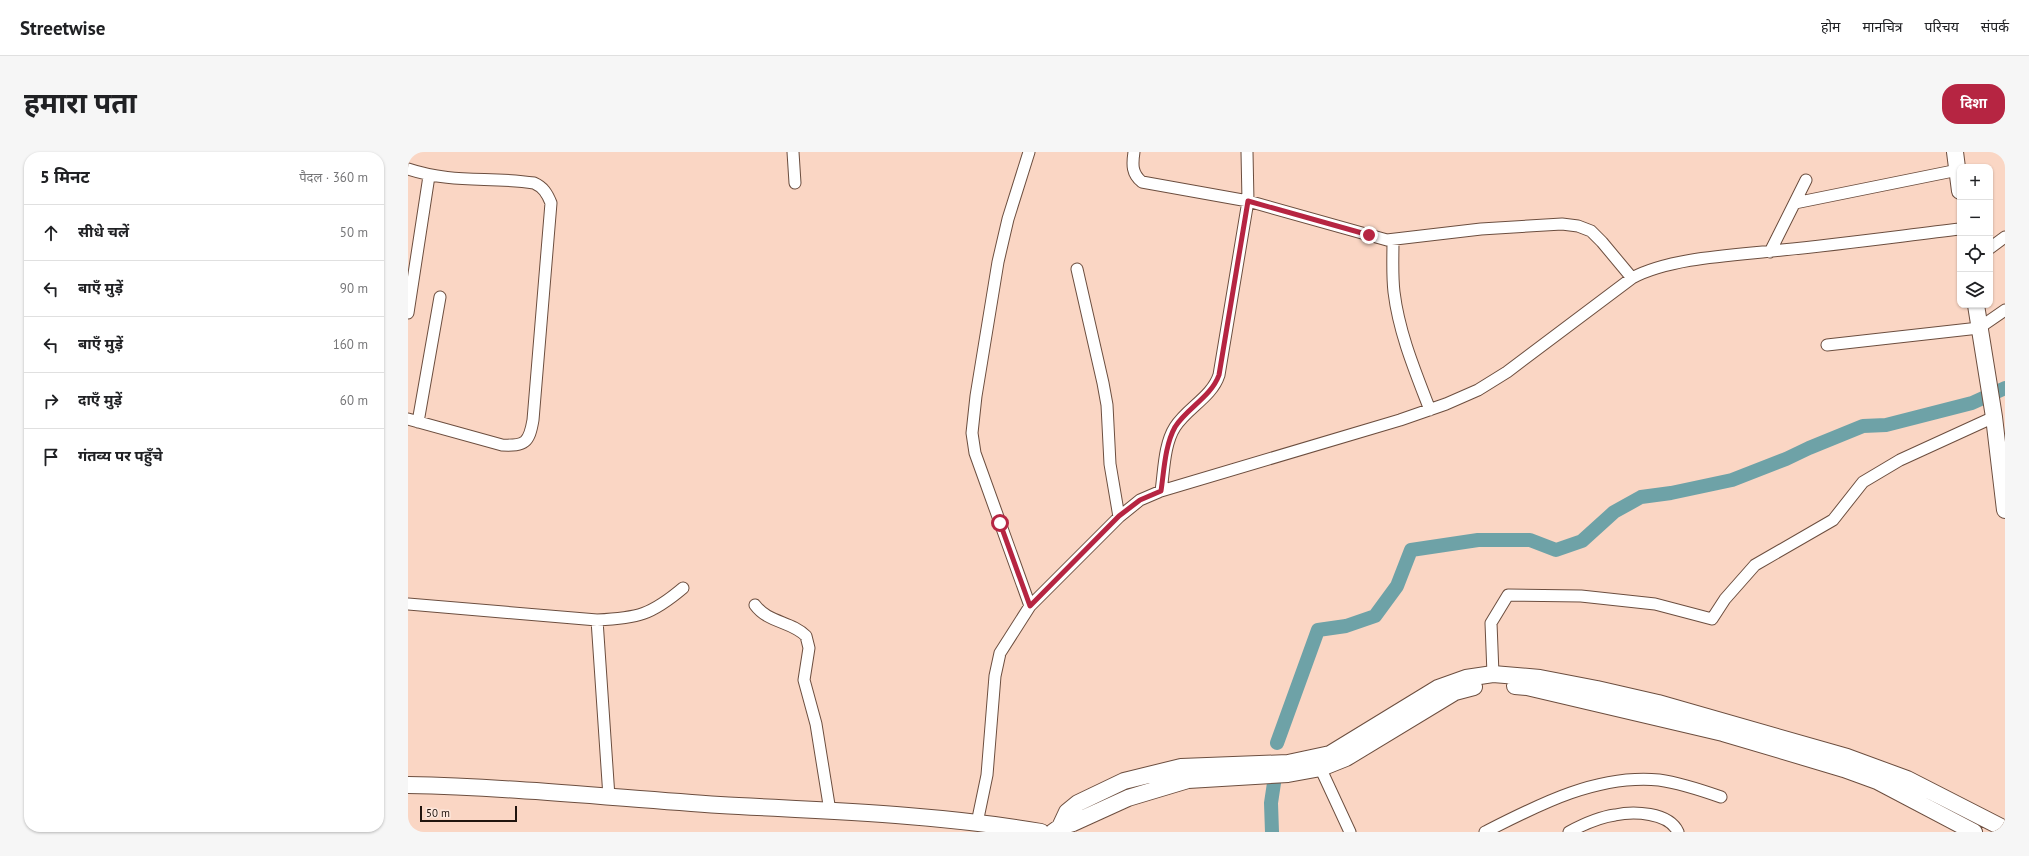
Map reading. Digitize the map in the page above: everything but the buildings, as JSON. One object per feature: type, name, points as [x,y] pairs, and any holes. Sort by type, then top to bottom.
[{"type":"street","points":[[793,152],[795,183]]},
{"type":"street","points":[[1029,152],[1008,219],[998,262],[976,396],[972,433],[975,454],[1030,606]]},
{"type":"street","points":[[1134,152],[1133,168],[1136,177],[1142,182],[1248,201],[1369,235],[1393,240],[1481,229],[1562,224],[1578,226],[1591,231],[1632,278]]},
{"type":"street","points":[[1161,491],[1170,440],[1175,428],[1184,416],[1211,390],[1219,375],[1248,201],[1246,152]]},
{"type":"street","points":[[1955,152],[1957,164]]},
{"type":"street","points":[[408,169],[429,176],[453,179],[534,183],[541,186],[548,194],[551,202],[530,434],[526,442],[517,446],[502,445],[413,420],[440,297]]},
{"type":"street","points":[[1795,203],[1957,170]]},
{"type":"street","points":[[408,313],[429,176]]},
{"type":"street","points":[[1770,252],[1806,180]]},
{"type":"street","points":[[977,823],[987,775],[995,676],[1000,653],[1030,606],[1119,516],[1140,500],[1161,491],[1430,410],[1478,390],[1507,372],[1632,278],[1646,270],[1661,266],[1957,229]]},
{"type":"street","points":[[1993,246],[2005,237]]},
{"type":"street","points":[[1393,240],[1393,279],[1397,310],[1409,357],[1430,410]]},
{"type":"street","points":[[1077,269],[1103,383],[1110,464],[1119,516]]},
{"type":"street","points":[[1976,308],[1994,417],[2005,510]]},
{"type":"street","points":[[1827,344],[1979,328],[2005,310]]},
{"type":"street","points":[[1493,674],[1491,623],[1508,595],[1581,596],[1655,604],[1712,619],[1725,599],[1755,564],[1833,520],[1863,482],[1900,460],[1994,417]]},
{"type":"street","points":[[408,604],[596,620],[618,619],[648,613],[662,605],[684,588]]},
{"type":"street","points":[[755,605],[764,615],[794,627],[806,636],[809,648],[804,680],[816,724],[830,811]]},
{"type":"street","points":[[596,620],[609,797]]},
{"type":"street","points":[[1318,763],[1330,754],[1438,688],[1466,678],[1493,674],[1540,678],[1658,703],[1847,757],[1907,779],[2005,829]]},
{"type":"street","points":[[1056,829],[1073,823],[1128,798],[1188,780],[1288,774],[1318,763],[1346,758],[1454,692],[1477,686],[1499,684],[1527,687],[1723,733],[1844,769],[1877,781],[1974,832]]},
{"type":"street","points":[[1318,763],[1350,832]]},
{"type":"street","points":[[1485,832],[1549,800],[1600,785],[1633,780],[1659,780],[1687,786],[1720,797]]},
{"type":"street","points":[[408,785],[453,786],[830,811],[977,823],[1041,832]]},
{"type":"street","points":[[1569,832],[1615,815],[1637,814],[1657,816],[1668,821],[1676,828],[1678,832]]},
{"type":"waterway","points":[[1277,743],[1318,630],[1346,626],[1375,616],[1397,586],[1411,550],[1478,540],[1530,540],[1556,550],[1582,541],[1614,512],[1641,497],[1671,493],[1732,480],[1863,426],[1886,425],[1972,403],[2005,388]]},
{"type":"waterway","points":[[1272,832],[1271,803],[1274,783]]},
{"type":"route","points":[[1000,523],[1030,606],[1119,516],[1140,500],[1161,491],[1170,440],[1175,428],[1184,416],[1211,390],[1219,375],[1223,359],[1248,201],[1369,235]]}]
